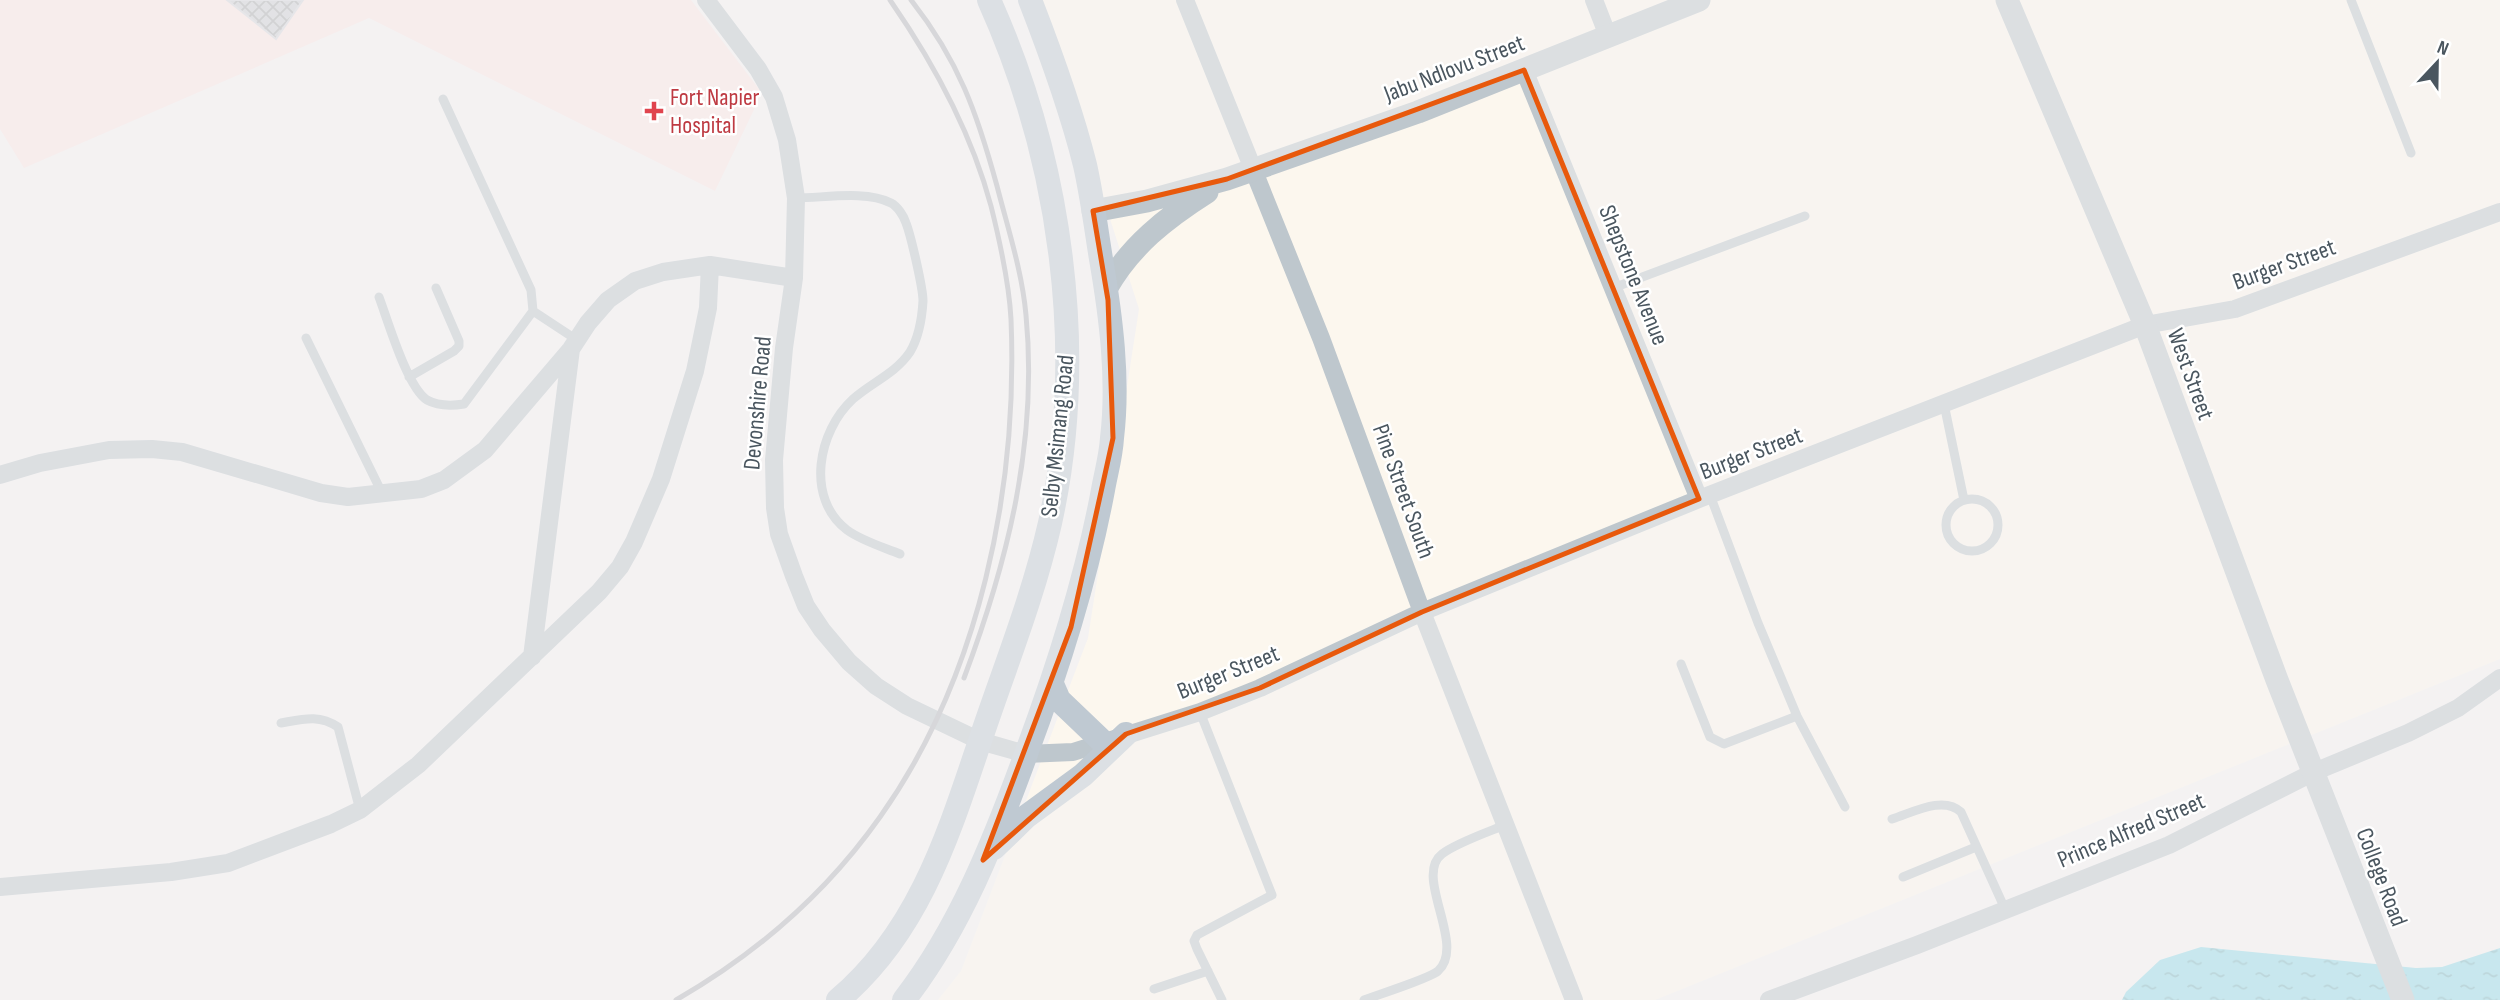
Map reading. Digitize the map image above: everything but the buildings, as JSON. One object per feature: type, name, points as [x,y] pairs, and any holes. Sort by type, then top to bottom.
[{"type":"main road","name":"Selby Msimang Road","points":[[838,1000],[881,958],[905,923],[931,876],[951,828],[1034,586],[1050,520],[1060,462],[1065,411],[1066,345],[1064,288],[1057,227],[1043,161],[1016,70],[989,0]]},
{"type":"main road","name":"Selby Msimang Road","points":[[904,1000],[933,957],[1002,819],[1071,627],[1113,438],[1114,369],[1106,289],[1085,167],[1058,73],[1030,0]]},
{"type":"main road","points":[[983,860],[1027,816],[1083,775],[1115,738],[1059,700],[1052,684]]},
{"type":"street","name":"Devonshire Road","points":[[706,0],[758,69],[774,97],[787,140],[796,198],[794,278],[784,348],[774,460],[775,508],[779,534],[806,606],[849,662],[876,686],[907,706],[980,741],[1026,754]]},
{"type":"street","name":"Pine Street South","points":[[1185,0],[1321,338],[1422,612],[1574,1000]]},
{"type":"street","points":[[1594,0],[1608,36]]},
{"type":"street","name":"Jabu Ndlovu Street","points":[[1093,211],[1147,201],[1227,179],[1418,112],[1699,0]]},
{"type":"street","name":"West Street","points":[[2007,0],[2145,325],[2314,772]]},
{"type":"street","name":"Shepstone Avenue","points":[[1524,70],[1613,288],[1705,497]]},
{"type":"street","name":"Jabu Ndlovu Street","points":[[1106,289],[1139,243],[1181,208],[1227,179]]},
{"type":"street","name":"Burger Street","points":[[1026,754],[1073,752],[1200,712],[1260,688],[1422,612],[1705,497],[2145,325],[2191,319],[2235,309],[2500,212]]},
{"type":"street","points":[[0,475],[40,463],[109,450],[152,449],[182,452],[321,493],[348,497],[421,489],[444,480],[485,450],[574,345],[608,300],[635,281],[663,272],[710,265],[794,278]]},
{"type":"street","points":[[0,887],[171,872],[228,863],[319,829],[360,810],[418,765],[599,592],[620,567],[661,480],[695,371],[708,308],[710,265]]},
{"type":"street","points":[[532,657],[574,345]]},
{"type":"street","name":"Prince Alfred Street","points":[[1769,1000],[1917,945],[2169,845],[2314,772],[2458,708],[2500,678]]},
{"type":"street","name":"College Road","points":[[2314,772],[2403,1000]]},
{"type":"lane","points":[[2351,0],[2411,153]]},
{"type":"lane","points":[[379,297],[412,383],[425,399],[451,406],[464,404],[533,311],[531,290],[443,99]]},
{"type":"lane","points":[[796,198],[874,196],[894,204],[906,222],[923,299],[919,333],[900,365],[853,399],[837,419],[821,459],[821,492],[835,517],[847,530],[900,554]]},
{"type":"lane","points":[[1613,288],[1805,216]]},
{"type":"lane","points":[[410,377],[459,346],[436,288]]},
{"type":"lane","points":[[533,311],[574,345]]},
{"type":"lane","points":[[306,338],[383,495]]},
{"type":"lane","points":[[1944,404],[1964,500]]},
{"type":"lane","points":[[1705,497],[1797,716],[1845,807]]},
{"type":"lane","points":[[1964,500],[1981,500],[1994,510],[1998,526],[1993,542],[1979,551],[1963,551],[1950,540],[1945,525],[1951,509],[1964,500]]},
{"type":"lane","points":[[1681,664],[1710,737],[1716,742],[1724,744],[1797,716]]},
{"type":"lane","points":[[1200,712],[1272,895],[1197,935],[1194,942],[1222,1000]]},
{"type":"lane","points":[[281,723],[315,717],[338,727],[360,810]]},
{"type":"lane","points":[[1892,820],[1936,805],[1948,805],[1961,812],[2005,909]]},
{"type":"lane","points":[[1364,1000],[1437,972],[1445,961],[1447,948],[1434,865],[1441,854],[1505,825]]},
{"type":"lane","points":[[1903,877],[1976,847]]},
{"type":"lane","points":[[1154,989],[1208,971]]},
{"type":"highlighted area","points":[[1524,70],[1699,499],[1422,612],[1260,688],[1126,734],[983,860],[1071,627],[1113,438],[1108,300],[1093,211],[1227,179]]},
{"type":"shaded area","name":"Fort Napier Hospital","points":[[0,0],[691,0],[762,93],[715,191],[369,18],[24,168],[0,129]]},
{"type":"shaded area","points":[[1034,0],[2500,0],[2500,659],[1655,1000],[938,1000],[961,971],[1088,638],[1139,309],[1046,20]]},
{"type":"water","points":[[2201,947],[2416,968],[2442,967],[2500,948],[2500,1000],[2122,1000],[2126,992],[2160,960]]},
{"type":"railway","points":[[676,1000],[734,963],[788,919],[837,871],[880,817],[915,762],[944,704],[986,579],[1008,449],[1011,319],[1006,276],[983,178],[962,124],[936,73],[890,0]]},
{"type":"railway","points":[[911,0],[954,66],[974,111],[1014,250],[1026,315],[1028,408],[1016,500],[994,590],[964,678]]},
{"type":"place","name":"Fort Napier Hospital","points":[[654,111]]}]
